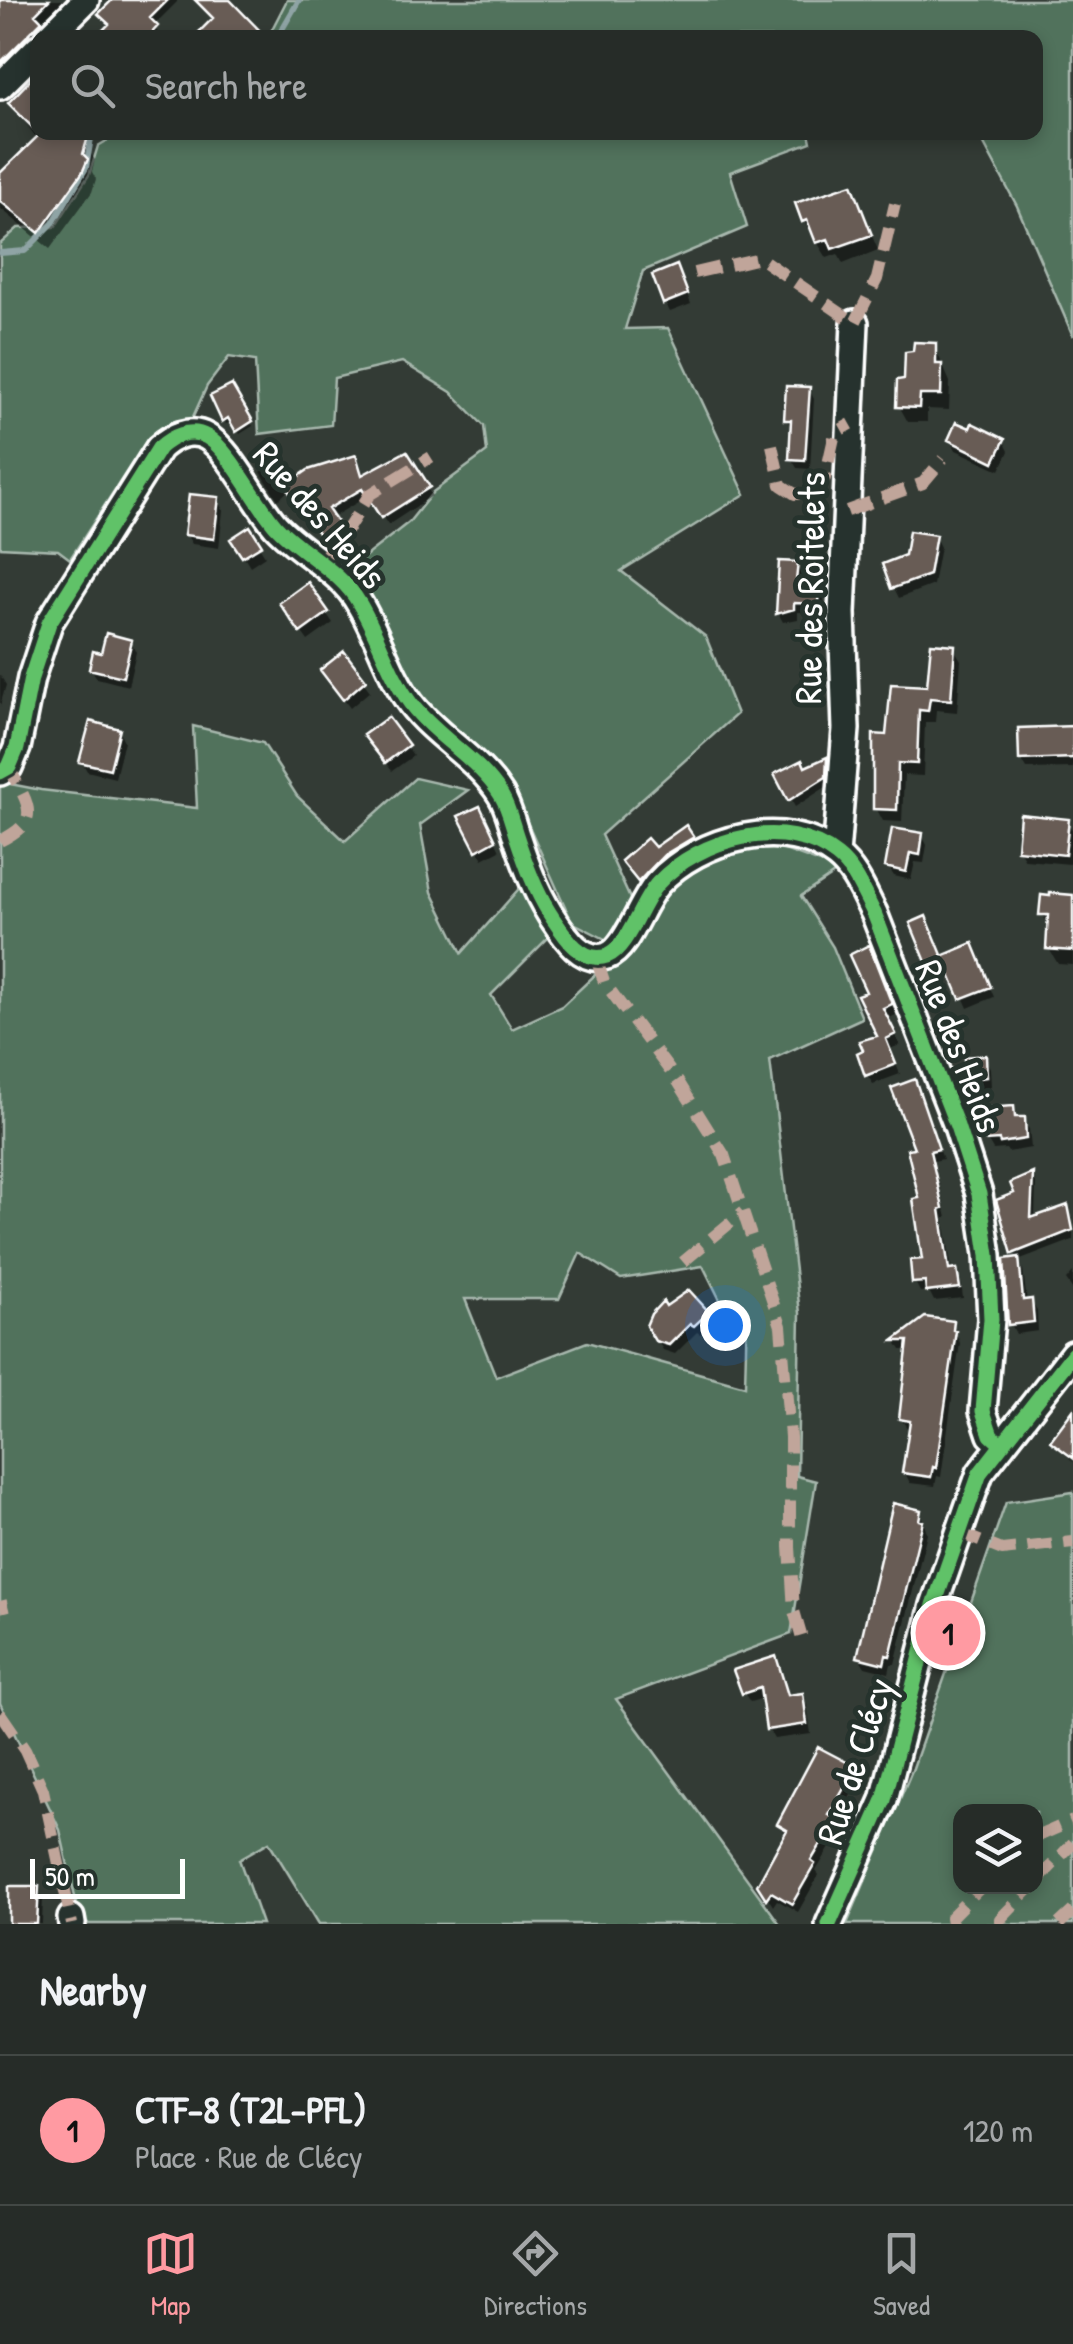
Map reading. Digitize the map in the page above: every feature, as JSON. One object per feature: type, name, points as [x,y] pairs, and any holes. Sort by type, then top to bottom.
[{"type":"street","points":[[56,30],[86,0]]},
{"type":"street","points":[[0,86],[30,56]]},
{"type":"street","name":"Rue des Roitelets","points":[[836,854],[846,729],[842,613],[855,323]]},
{"type":"street","name":"Rue des Heids","points":[[0,772],[8,768],[17,748],[31,678],[50,623],[159,448],[172,436],[189,433],[206,436],[277,527],[358,600],[392,674],[412,704],[485,774],[503,798],[528,874],[549,912],[582,953],[596,958],[609,956],[622,945],[643,901],[660,880],[730,840],[779,834],[836,854],[859,884],[874,913],[957,1126],[979,1194],[988,1254],[991,1319],[983,1410],[991,1434],[1002,1446]]},
{"type":"street","name":"Rue de Clécy","points":[[829,1924],[884,1800],[912,1700],[923,1642],[957,1532],[980,1474],[1073,1354]]},
{"type":"green space","points":[[287,0],[1073,0],[1073,336],[1017,206],[982,140],[1043,140],[1043,30],[272,30]]},
{"type":"green space","points":[[108,140],[811,140],[730,172],[747,227],[643,271],[625,329],[668,328],[745,494],[621,571],[706,637],[737,714],[601,835],[632,903],[607,940],[572,922],[515,795],[463,735],[411,687],[345,572],[409,522],[433,492],[487,452],[484,426],[451,392],[402,362],[334,378],[331,425],[259,434],[255,361],[229,357],[207,386],[192,419],[173,422],[147,440],[70,559],[58,550],[0,547],[0,244],[18,228],[55,227],[89,175],[98,146]]},
{"type":"green space","points":[[193,726],[263,743],[297,796],[345,841],[415,778],[468,790],[420,825],[432,892],[462,953],[524,883],[555,931],[491,995],[512,1029],[562,1006],[597,973],[627,952],[643,911],[700,862],[768,844],[840,870],[801,896],[833,947],[862,1018],[770,1060],[800,1313],[797,1476],[816,1481],[791,1634],[616,1699],[780,1924],[319,1924],[269,1842],[239,1859],[262,1924],[81,1924],[60,1830],[0,1703],[0,782],[197,808]],"holes":[[[580,1253],[621,1279],[703,1266],[723,1306],[747,1309],[745,1386],[587,1342],[496,1377],[465,1299],[559,1299]]]},
{"type":"green space","points":[[1073,1492],[1073,1924],[847,1924],[913,1768],[1006,1502]]},
{"type":"building","points":[[0,0],[49,0],[35,14],[42,21],[0,63]]},
{"type":"building","points":[[112,0],[168,0],[150,18],[158,26],[154,30],[103,30],[109,24],[98,14]]},
{"type":"building","points":[[195,0],[230,0],[259,30],[201,30],[213,18]]},
{"type":"building","points":[[30,80],[30,125],[8,103]]},
{"type":"building","points":[[34,140],[87,140],[83,154],[88,159],[82,173],[39,233],[0,201],[0,173]]},
{"type":"building","points":[[852,184],[872,235],[832,249],[828,239],[816,243],[795,203]]},
{"type":"building","points":[[677,265],[688,294],[663,304],[652,275]]},
{"type":"building","points":[[914,342],[936,343],[936,364],[942,364],[941,395],[920,395],[919,408],[896,407],[897,380],[904,379],[905,352],[913,351]]},
{"type":"building","points":[[232,385],[253,421],[236,432],[228,418],[222,422],[210,396]]},
{"type":"building","points":[[786,386],[810,387],[805,460],[789,459],[791,420],[784,420]]},
{"type":"building","points":[[956,422],[970,428],[972,423],[1005,439],[994,462],[948,440]]},
{"type":"building","points":[[407,451],[430,487],[381,518],[362,489],[328,509],[341,528],[323,540],[285,486],[308,470],[356,455],[362,475]]},
{"type":"building","points":[[189,494],[219,497],[214,539],[184,535]]},
{"type":"building","points":[[250,526],[262,545],[242,557],[230,539]]},
{"type":"building","points":[[909,531],[936,535],[929,575],[891,589],[882,564],[905,555]]},
{"type":"building","points":[[779,561],[798,562],[796,581],[820,583],[819,604],[794,603],[794,609],[776,614]]},
{"type":"building","points":[[308,582],[329,612],[300,633],[279,603]]},
{"type":"building","points":[[106,633],[132,640],[123,677],[89,669],[93,651],[101,653]]},
{"type":"building","points":[[931,643],[955,645],[951,700],[930,698],[928,711],[919,710],[917,764],[898,763],[897,810],[873,809],[873,734],[886,735],[891,684],[927,686]]},
{"type":"building","points":[[344,651],[366,680],[343,700],[320,670]]},
{"type":"building","points":[[388,717],[409,745],[385,763],[363,735]]},
{"type":"building","points":[[90,721],[120,729],[110,769],[79,762]]},
{"type":"building","points":[[1073,726],[1073,758],[1019,760],[1018,728]]},
{"type":"building","points":[[827,757],[826,777],[788,801],[774,774],[802,760],[805,767]]},
{"type":"building","points":[[480,806],[496,840],[476,851],[458,816]]},
{"type":"building","points":[[1020,814],[1069,819],[1065,855],[1017,850]]},
{"type":"building","points":[[686,825],[694,837],[664,855],[638,882],[621,861],[647,838],[655,847]]},
{"type":"building","points":[[892,828],[923,833],[920,855],[910,853],[906,872],[885,867]]},
{"type":"building","points":[[1041,895],[1073,895],[1073,951],[1046,949],[1048,915],[1039,915]]},
{"type":"building","points":[[926,916],[947,967],[931,974],[910,923]]},
{"type":"building","points":[[973,943],[991,987],[960,999],[942,956]]},
{"type":"building","points":[[869,945],[892,1004],[883,1008],[896,1034],[886,1039],[896,1064],[865,1076],[857,1053],[863,1050],[859,1041],[877,1036],[857,995],[866,992],[849,955]]},
{"type":"building","points":[[986,1055],[987,1077],[964,1080],[964,1057]]},
{"type":"building","points":[[915,1079],[939,1149],[930,1151],[943,1208],[940,1209],[949,1270],[957,1269],[960,1288],[926,1292],[925,1282],[912,1283],[910,1260],[922,1259],[913,1199],[919,1198],[907,1149],[914,1148],[891,1088]]},
{"type":"building","points":[[1014,1106],[1015,1117],[1025,1117],[1026,1139],[985,1141],[984,1108]]},
{"type":"building","points":[[1033,1173],[1031,1218],[1068,1205],[1073,1230],[1012,1254],[996,1200],[1014,1193],[1010,1183]]},
{"type":"building","points":[[1019,1257],[1023,1300],[1032,1299],[1034,1322],[1008,1325],[1004,1259]]},
{"type":"building","points":[[689,1290],[709,1312],[669,1345],[655,1341],[646,1326],[651,1314],[663,1301],[666,1306]]},
{"type":"building","points":[[925,1317],[954,1321],[956,1331],[936,1468],[933,1467],[931,1477],[902,1473],[910,1421],[899,1419],[908,1341],[893,1341]]},
{"type":"building","points":[[1073,1410],[1073,1458],[1050,1441]]},
{"type":"building","points":[[893,1503],[921,1510],[919,1520],[923,1521],[890,1656],[886,1655],[884,1664],[857,1657]]},
{"type":"building","points":[[776,1656],[788,1695],[803,1693],[807,1724],[766,1730],[760,1688],[742,1694],[733,1670]]},
{"type":"building","points":[[818,1747],[856,1767],[829,1815],[836,1819],[792,1904],[771,1892],[766,1899],[757,1885],[787,1830],[777,1824]]},
{"type":"building","points":[[9,1886],[39,1886],[37,1924],[9,1924]]},
{"type":"waterway","points":[[282,30],[299,0]]},
{"type":"waterway","points":[[0,253],[25,251],[53,223],[86,168],[91,140]]},
{"type":"marked path","points":[[694,273],[760,258],[855,323],[877,279],[895,204]]},
{"type":"marked path","points":[[772,445],[781,485],[795,494],[811,493],[825,478],[835,433],[851,424]]},
{"type":"marked path","points":[[318,563],[342,538],[369,495],[431,457]]},
{"type":"marked path","points":[[847,511],[923,483],[943,459]]},
{"type":"marked path","points":[[0,841],[23,825],[28,810],[9,767]]},
{"type":"marked path","points":[[596,958],[604,982],[679,1083],[724,1155],[781,1326],[790,1437],[794,1611],[803,1642]]},
{"type":"marked path","points":[[683,1262],[743,1212]]},
{"type":"marked path","points":[[957,1532],[1002,1550],[1073,1542]]},
{"type":"marked path","points":[[0,1607],[8,1605]]},
{"type":"marked path","points":[[0,1713],[25,1750],[43,1790],[72,1924]]},
{"type":"marked path","points":[[1043,1834],[1073,1821]]},
{"type":"marked path","points":[[1043,1875],[1073,1843]]},
{"type":"marked path","points":[[952,1924],[951,1917],[974,1894]]},
{"type":"marked path","points":[[1002,1924],[1000,1919],[1024,1894]]},
{"type":"marked path","points":[[1059,1924],[1073,1911]]},
{"type":"cycle path","points":[[0,772],[9,767],[17,748],[31,678],[49,623],[159,448],[175,437],[194,433],[216,444],[276,526],[351,592],[411,704],[481,770],[501,795],[540,896],[560,929],[581,951],[598,958],[615,951],[658,883],[675,867],[719,844],[744,837],[793,837],[837,856],[854,875],[874,913],[957,1126],[979,1194],[988,1255],[991,1319],[983,1411],[991,1435],[1002,1445]]},
{"type":"cycle path","points":[[829,1924],[884,1800],[934,1605],[980,1473],[1073,1354]]},
{"type":"place","name":"CTF-8 (T2L-PFL)","points":[[948,1633]]}]
